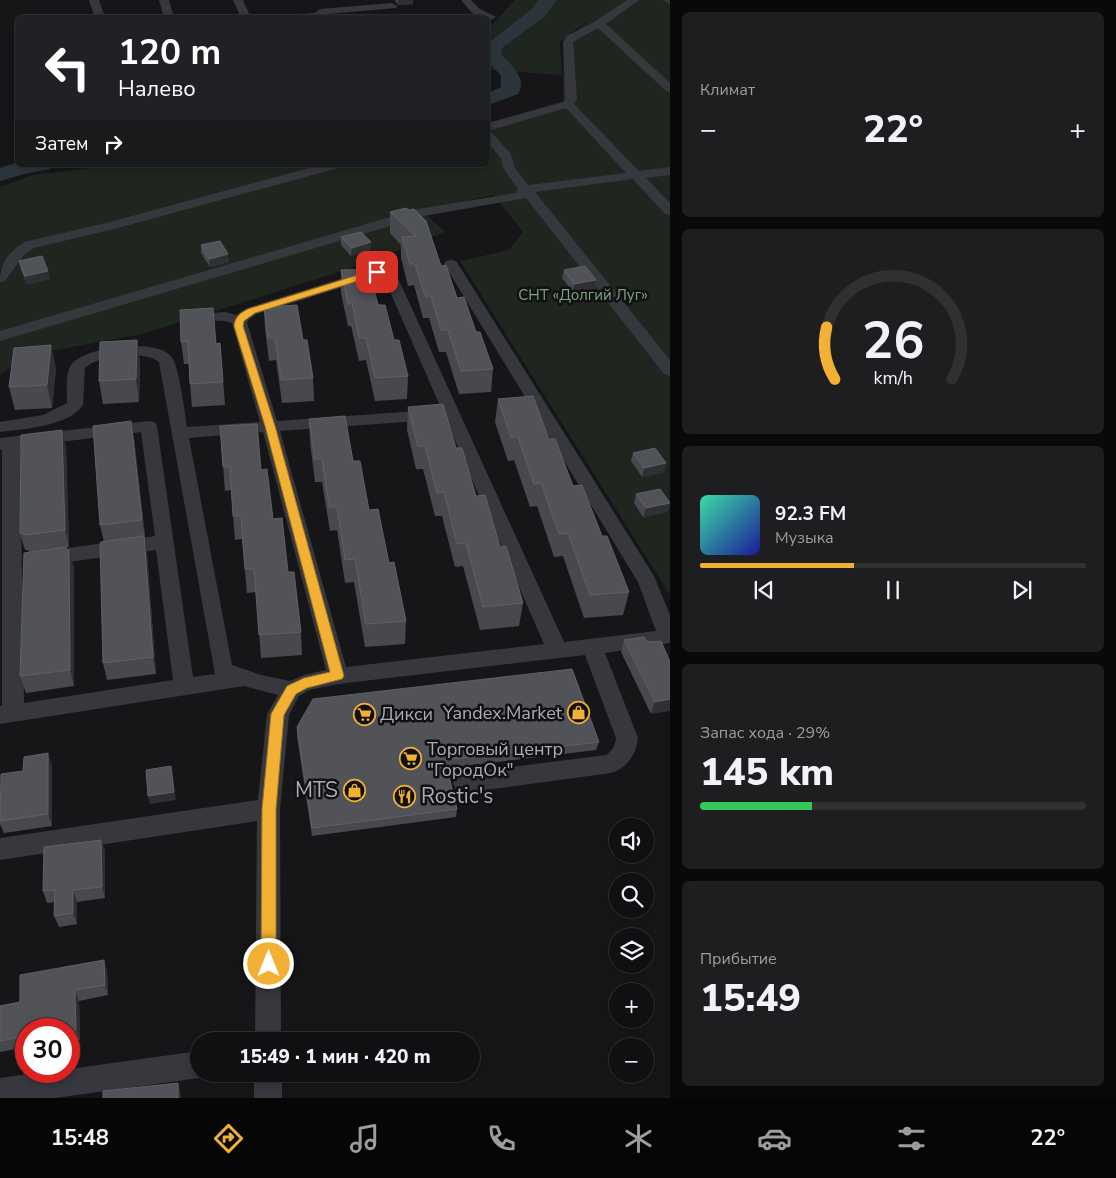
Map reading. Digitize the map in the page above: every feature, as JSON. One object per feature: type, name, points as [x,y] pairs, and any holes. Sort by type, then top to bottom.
[{"type":"street","points":[[94,0],[99,15]]},
{"type":"street","points":[[164,0],[168,15]]},
{"type":"street","points":[[238,0],[245,15]]},
{"type":"street","points":[[314,0],[322,15],[391,3]]},
{"type":"street","points":[[466,0],[476,11],[488,15]]},
{"type":"street","points":[[568,104],[670,211]]},
{"type":"street","points":[[490,138],[507,158],[509,168],[670,371]]},
{"type":"street","points":[[0,336],[423,212],[521,196],[526,189],[670,171]]},
{"type":"street","points":[[268,1032],[269,809],[278,714],[292,690],[304,683],[338,676],[669,636],[647,580],[452,264]]},
{"type":"street","points":[[338,676],[270,426],[239,326],[239,320],[252,311],[377,272],[386,274],[391,278],[557,650]]},
{"type":"street","points":[[203,317],[225,316],[239,320]]},
{"type":"street","points":[[4,438],[43,420],[58,416],[75,405],[78,367],[85,359],[96,354],[146,351],[156,353],[167,361],[223,670],[242,678],[292,690]]},
{"type":"street","points":[[180,433],[451,413]]},
{"type":"street","points":[[4,438],[149,426],[163,542],[184,687]]},
{"type":"street","points":[[4,438],[6,714],[242,678]]},
{"type":"street","points":[[6,564],[163,542]]},
{"type":"street","points":[[464,783],[611,764],[620,757],[626,748],[627,738],[592,646]]},
{"type":"street","points":[[0,849],[269,809]]},
{"type":"street","points":[[0,1092],[190,1065]]},
{"type":"street","points":[[268,1082],[268,1098]]},
{"type":"lane","points":[[490,126],[568,104],[571,99],[568,42],[571,38],[598,24],[634,0]]},
{"type":"lane","points":[[391,3],[398,15]]},
{"type":"lane","points":[[598,24],[605,27],[670,89]]},
{"type":"lane","points":[[0,278],[18,252],[29,245],[113,225],[327,167]]},
{"type":"green space","name":"СНТ «Долгий Луг»","points":[[515,0],[670,0],[670,595],[460,261],[509,250],[523,232],[494,195],[421,210],[445,232],[355,267],[142,334],[23,356],[0,375],[0,187],[33,175],[97,167],[490,167],[490,122],[563,101],[564,43],[590,19],[560,42],[562,75],[490,70],[490,27]]},
{"type":"building","points":[[406,208],[409,210],[414,209],[426,221],[441,266],[446,265],[457,298],[464,297],[476,332],[480,332],[493,369],[461,371],[448,330],[441,330],[431,296],[425,296],[415,264],[410,264],[402,237],[416,236],[390,212]]},
{"type":"building","points":[[361,232],[371,242],[352,248],[341,237]]},
{"type":"building","points":[[220,241],[228,254],[209,259],[201,245]]},
{"type":"building","points":[[42,256],[48,271],[25,276],[19,261]]},
{"type":"building","points":[[585,266],[596,280],[574,284],[564,270]]},
{"type":"building","points":[[369,269],[378,305],[385,305],[394,340],[399,340],[408,376],[375,378],[366,338],[359,338],[352,303],[348,304],[341,270]]},
{"type":"building","points":[[297,305],[303,340],[307,340],[313,378],[281,380],[275,338],[268,338],[264,307]]},
{"type":"building","points":[[213,308],[216,344],[220,343],[223,382],[190,384],[188,341],[181,342],[180,310]]},
{"type":"building","points":[[137,340],[136,379],[99,381],[100,342]]},
{"type":"building","points":[[51,345],[47,385],[9,387],[14,348]]},
{"type":"building","points":[[533,396],[549,439],[555,439],[573,486],[582,485],[602,536],[607,536],[629,592],[590,595],[568,533],[559,534],[541,483],[534,484],[518,437],[511,437],[498,399]]},
{"type":"building","points":[[443,404],[456,448],[462,448],[476,496],[485,495],[500,547],[506,546],[523,603],[483,607],[466,543],[457,544],[444,492],[437,493],[425,446],[418,446],[408,407]]},
{"type":"building","points":[[345,416],[353,461],[360,461],[369,510],[378,509],[389,563],[394,562],[406,621],[366,624],[355,559],[345,560],[337,507],[329,507],[322,459],[315,459],[309,419]]},
{"type":"building","points":[[131,421],[142,520],[100,525],[93,426]]},
{"type":"building","points":[[257,424],[261,470],[267,469],[273,519],[282,518],[288,572],[294,572],[301,632],[259,635],[254,569],[245,569],[241,516],[233,516],[230,467],[223,467],[220,426]]},
{"type":"building","points":[[62,430],[65,530],[24,535],[24,533],[20,533],[21,435]]},
{"type":"building","points":[[655,448],[666,463],[644,468],[633,453]]},
{"type":"building","points":[[660,489],[670,503],[646,508],[636,494]]},
{"type":"building","points":[[144,536],[153,657],[103,663],[100,544],[101,542]]},
{"type":"building","points":[[66,547],[66,550],[69,550],[70,670],[20,676],[24,553]]},
{"type":"building","points":[[644,637],[647,642],[661,641],[670,662],[670,699],[655,702],[624,640]]},
{"type":"building","name":"Торговый центр \"ГородОк\"","points":[[572,669],[599,742],[445,760],[457,809],[312,828],[297,727],[313,699]]},
{"type":"building","points":[[48,753],[48,814],[0,821],[1,774],[23,771],[24,757]]},
{"type":"building","points":[[171,766],[174,792],[148,796],[146,770]]},
{"type":"building","points":[[101,840],[102,887],[73,890],[73,913],[54,916],[55,890],[43,891],[44,847]]},
{"type":"building","points":[[104,960],[105,985],[75,990],[76,1018],[15,1018],[15,1038],[0,1041],[0,1006],[20,1002],[20,975]]},
{"type":"building","points":[[178,1083],[178,1098],[103,1098],[103,1091]]},
{"type":"waterway","points":[[490,98],[511,90],[510,75],[492,55],[495,45],[538,13],[546,1],[549,0]]},
{"type":"waterway","points":[[0,175],[28,167]]},
{"type":"place","name":"Yandex.Market","points":[[578,713]]},
{"type":"place","name":"Дикси","points":[[364,714]]},
{"type":"place","name":"Торговый центр \"ГородОк\"","points":[[411,759]]},
{"type":"place","name":"MTS","points":[[354,790]]},
{"type":"place","name":"Rostiс's","points":[[405,796]]},
{"type":"route","points":[[269,964],[269,809],[278,714],[292,690],[304,683],[338,676],[270,426],[239,326],[239,320],[252,311],[377,272]]}]
